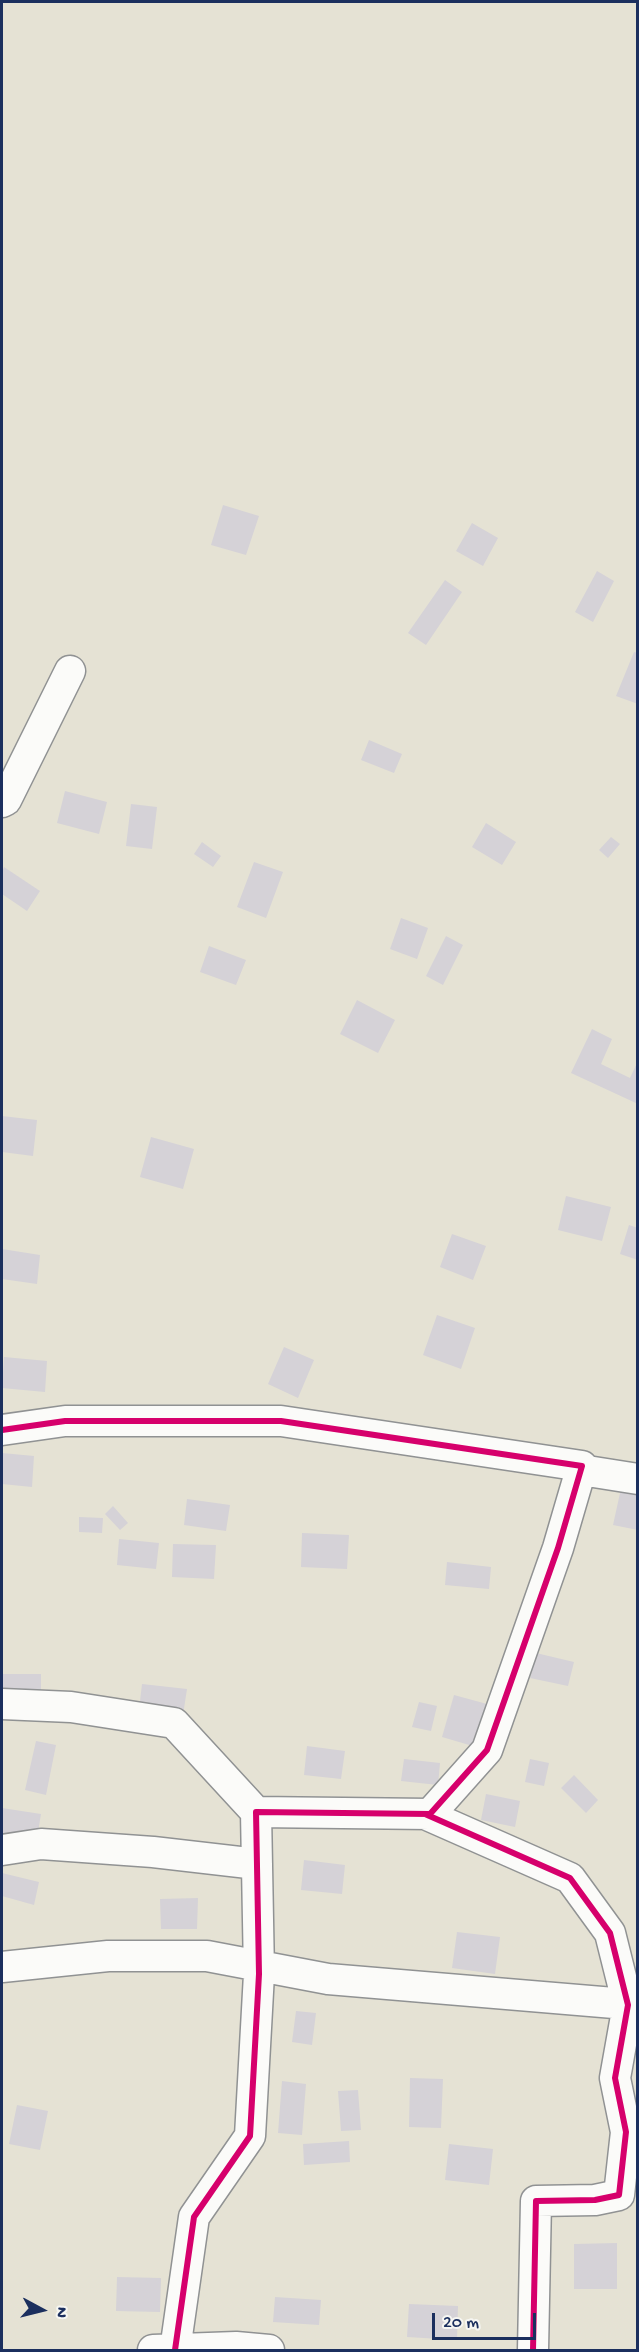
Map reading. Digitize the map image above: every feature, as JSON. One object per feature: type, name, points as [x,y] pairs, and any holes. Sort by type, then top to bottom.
[{"type":"street","points":[[2,802],[6,800],[70,671]]},
{"type":"street","points":[[2,1430],[65,1421],[280,1420],[582,1466],[558,1548],[487,1750],[430,1814],[256,1812]]},
{"type":"street","points":[[581,1470],[638,1479]]},
{"type":"street","points":[[2,1704],[71,1707],[174,1724],[256,1812],[258,1966],[250,2136],[194,2217],[168,2350],[236,2347],[269,2350]]},
{"type":"street","points":[[425,1814],[570,1878],[610,1933],[633,2005],[615,2078],[626,2132],[620,2195],[595,2200],[536,2201],[532,2350]]},
{"type":"street","points":[[2,1850],[41,1844],[153,1851],[256,1864]]},
{"type":"street","points":[[2,1967],[108,1956],[207,1956],[328,1979],[633,2005]]},
{"type":"building","points":[[223,505],[259,516],[246,555],[211,545]]},
{"type":"building","points":[[472,523],[498,538],[483,566],[456,551]]},
{"type":"building","points":[[597,571],[614,581],[593,622],[575,612]]},
{"type":"building","points":[[445,580],[462,592],[426,645],[408,633]]},
{"type":"building","points":[[634,652],[638,653],[638,704],[616,696]]},
{"type":"building","points":[[369,740],[402,754],[394,773],[361,760]]},
{"type":"building","points":[[65,791],[107,802],[99,834],[57,823]]},
{"type":"building","points":[[131,804],[157,807],[152,849],[126,846]]},
{"type":"building","points":[[486,823],[516,842],[502,865],[472,847]]},
{"type":"building","points":[[611,837],[620,844],[608,858],[599,850]]},
{"type":"building","points":[[202,842],[221,856],[213,867],[194,854]]},
{"type":"building","points":[[254,862],[283,872],[266,918],[237,907]]},
{"type":"building","points":[[4,867],[40,891],[27,911],[2,894]]},
{"type":"building","points":[[401,918],[428,928],[417,959],[390,949]]},
{"type":"building","points":[[446,936],[463,945],[443,985],[426,976]]},
{"type":"building","points":[[209,946],[246,960],[236,985],[200,972]]},
{"type":"building","points":[[357,1000],[395,1020],[378,1053],[340,1034]]},
{"type":"building","points":[[592,1029],[612,1039],[601,1064],[630,1078],[638,1061],[638,1104],[571,1073]]},
{"type":"building","points":[[2,1116],[37,1120],[33,1156],[2,1152]]},
{"type":"building","points":[[151,1137],[194,1149],[183,1189],[140,1177]]},
{"type":"building","points":[[566,1196],[611,1207],[602,1241],[558,1230]]},
{"type":"building","points":[[629,1225],[638,1228],[638,1260],[620,1254]]},
{"type":"building","points":[[452,1234],[486,1246],[473,1280],[440,1267]]},
{"type":"building","points":[[2,1249],[40,1255],[37,1284],[2,1279]]},
{"type":"building","points":[[437,1315],[475,1328],[461,1369],[423,1355]]},
{"type":"building","points":[[284,1347],[314,1360],[298,1398],[268,1384]]},
{"type":"building","points":[[4,1357],[47,1361],[45,1392],[2,1388]]},
{"type":"building","points":[[2,1453],[34,1456],[32,1487],[2,1484]]},
{"type":"building","points":[[622,1484],[638,1487],[638,1530],[613,1525]]},
{"type":"building","points":[[187,1499],[230,1505],[226,1531],[184,1525]]},
{"type":"building","points":[[113,1506],[128,1523],[120,1530],[105,1514]]},
{"type":"building","points":[[79,1517],[103,1518],[102,1533],[79,1532]]},
{"type":"building","points":[[302,1533],[349,1535],[347,1569],[301,1567]]},
{"type":"building","points":[[119,1539],[159,1543],[156,1569],[117,1565]]},
{"type":"building","points":[[173,1544],[216,1545],[214,1579],[172,1577]]},
{"type":"building","points":[[447,1562],[491,1567],[489,1589],[445,1585]]},
{"type":"building","points":[[536,1653],[574,1662],[568,1686],[530,1678]]},
{"type":"building","points":[[2,1674],[41,1674],[41,1700],[2,1700]]},
{"type":"building","points":[[142,1684],[187,1689],[183,1715],[139,1710]]},
{"type":"building","points":[[454,1695],[487,1704],[476,1747],[442,1737]]},
{"type":"building","points":[[419,1702],[437,1706],[431,1731],[412,1727]]},
{"type":"building","points":[[36,1741],[56,1745],[46,1795],[25,1790]]},
{"type":"building","points":[[307,1746],[345,1751],[341,1779],[304,1775]]},
{"type":"building","points":[[404,1759],[440,1763],[438,1785],[401,1781]]},
{"type":"building","points":[[530,1759],[549,1763],[544,1786],[525,1782]]},
{"type":"building","points":[[574,1775],[598,1800],[586,1813],[561,1788]]},
{"type":"building","points":[[486,1794],[520,1801],[515,1827],[481,1820]]},
{"type":"building","points":[[2,1808],[41,1814],[37,1838],[2,1833]]},
{"type":"building","points":[[304,1860],[345,1865],[342,1894],[301,1890]]},
{"type":"building","points":[[2,1873],[39,1882],[34,1905],[2,1896]]},
{"type":"building","points":[[198,1898],[197,1929],[161,1929],[160,1899]]},
{"type":"building","points":[[457,1932],[500,1937],[495,1974],[452,1968]]},
{"type":"building","points":[[296,2011],[316,2013],[312,2045],[292,2042]]},
{"type":"building","points":[[410,2078],[443,2079],[441,2128],[409,2127]]},
{"type":"building","points":[[282,2081],[306,2084],[302,2135],[278,2133]]},
{"type":"building","points":[[358,2090],[361,2130],[341,2131],[338,2091]]},
{"type":"building","points":[[17,2105],[48,2111],[40,2150],[9,2144]]},
{"type":"building","points":[[349,2141],[350,2162],[304,2165],[303,2144]]},
{"type":"building","points":[[449,2144],[493,2149],[489,2185],[445,2180]]},
{"type":"building","points":[[617,2243],[617,2289],[574,2289],[574,2244]]},
{"type":"building","points":[[117,2277],[161,2278],[160,2312],[116,2311]]},
{"type":"building","points":[[275,2297],[321,2300],[319,2325],[273,2322]]},
{"type":"building","points":[[409,2304],[458,2306],[457,2340],[407,2337]]},
{"type":"cycle path","points":[[2,1430],[65,1421],[281,1421],[582,1466],[558,1548],[487,1750],[430,1814],[256,1812],[259,1974],[250,2136],[194,2217],[175,2350]]},
{"type":"cycle path","points":[[425,1814],[570,1878],[610,1933],[628,2005],[615,2078],[626,2132],[619,2195],[595,2200],[536,2201],[533,2350]]}]
